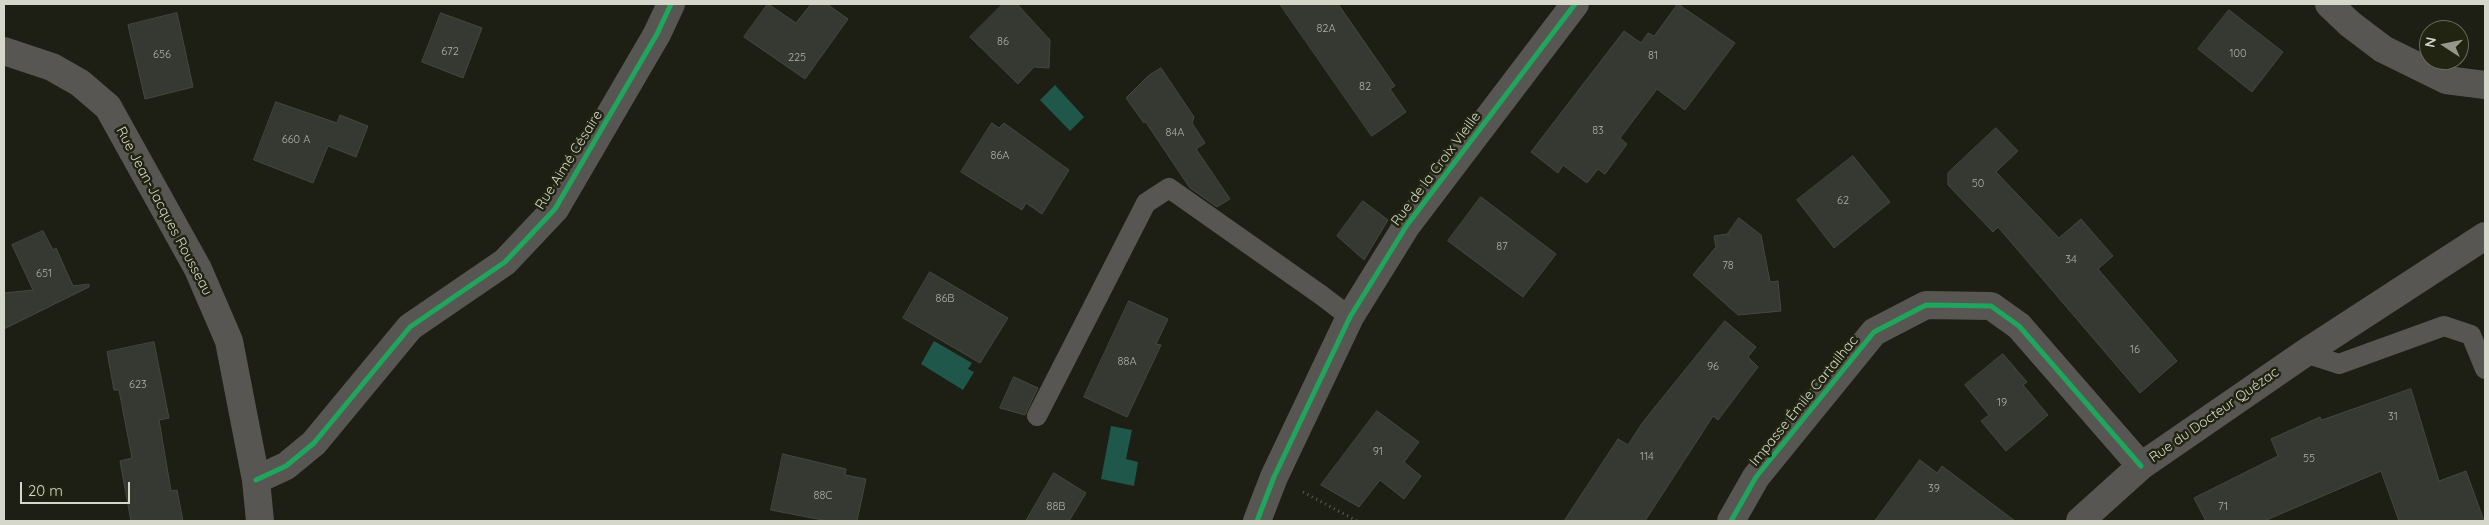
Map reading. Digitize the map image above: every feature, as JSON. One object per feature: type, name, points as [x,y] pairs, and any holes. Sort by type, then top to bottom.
[{"type":"street","name":"Rue Aimé Césaire","points":[[256,480],[286,466],[314,443],[410,327],[505,262],[555,209],[657,34],[671,4]]},
{"type":"street","name":"Rue de la Croix Vieille","points":[[1257,521],[1274,477],[1350,317],[1407,225],[1575,4]]},
{"type":"street","points":[[2329,4],[2350,24],[2383,48],[2446,80],[2485,85]]},
{"type":"street","name":"Rue Jean-Jacques Rousseau","points":[[4,51],[52,67],[80,83],[108,107],[198,269],[229,341],[256,480],[260,521]]},
{"type":"street","name":"Rue du Docteur Quézac","points":[[2080,521],[2141,466],[2305,353],[2485,236]]},
{"type":"street","name":"Impasse Émile Cartailhac","points":[[1731,521],[1756,477],[1874,332],[1926,305],[1991,306],[2019,326],[2141,466]]},
{"type":"lane","points":[[1037,416],[1146,203],[1169,188],[1321,294],[1350,317]]},
{"type":"lane","points":[[2305,353],[2339,364],[2444,326],[2471,335],[2485,369]]},
{"type":"path","points":[[1274,477],[1357,521]]},
{"type":"water","points":[[1055,85],[1084,117],[1070,131],[1040,100]]},
{"type":"water","points":[[934,341],[972,363],[968,369],[974,372],[963,390],[921,364]]},
{"type":"water","points":[[1111,426],[1132,430],[1126,459],[1138,462],[1134,486],[1101,479]]},
{"type":"building","points":[[768,4],[796,23],[811,4],[827,4],[848,19],[805,79],[744,37]]},
{"type":"building","points":[[1003,4],[1017,4],[1050,40],[1049,68],[1034,67],[1018,84],[970,37]]},
{"type":"building","points":[[1280,4],[1338,4],[1395,86],[1390,89],[1406,112],[1372,136]]},
{"type":"building","points":[[1678,4],[1735,43],[1685,110],[1657,89],[1620,138],[1627,144],[1605,174],[1598,169],[1587,183],[1563,165],[1558,173],[1531,152],[1624,31],[1641,43],[1648,33],[1654,36]]},
{"type":"building","points":[[2229,10],[2283,52],[2252,92],[2198,49]]},
{"type":"building","points":[[177,13],[193,87],[145,99],[128,25]]},
{"type":"building","points":[[441,13],[482,28],[463,78],[422,62]]},
{"type":"building","points":[[1161,68],[1194,117],[1192,123],[1205,143],[1196,149],[1230,199],[1217,207],[1190,188],[1145,121],[1144,123],[1126,98],[1148,76]]},
{"type":"building","points":[[276,102],[337,123],[340,115],[368,126],[356,157],[328,146],[313,183],[254,160]]},
{"type":"building","points":[[992,123],[999,128],[1004,123],[1069,170],[1042,214],[1026,203],[1022,210],[961,172]]},
{"type":"building","points":[[1996,128],[2018,151],[1996,172],[2059,238],[2081,219],[2113,256],[2098,269],[2177,361],[2140,393],[1998,227],[1993,232],[1948,185],[1948,173]]},
{"type":"building","points":[[1853,156],[1890,202],[1834,248],[1797,200]]},
{"type":"building","points":[[1481,197],[1556,254],[1523,297],[1448,241]]},
{"type":"building","points":[[1363,201],[1388,220],[1364,260],[1337,236]]},
{"type":"building","points":[[1739,218],[1761,235],[1770,282],[1778,281],[1781,311],[1738,315],[1693,275],[1716,247],[1714,236],[1727,234]]},
{"type":"building","points":[[43,231],[53,250],[56,248],[73,286],[89,284],[89,287],[4,329],[4,293],[33,290],[12,245]]},
{"type":"building","points":[[930,272],[1008,318],[980,363],[903,318]]},
{"type":"building","points":[[1129,301],[1168,319],[1156,344],[1161,345],[1127,417],[1084,397]]},
{"type":"building","points":[[1725,321],[1756,347],[1748,357],[1758,367],[1718,420],[1713,416],[1645,521],[1564,521],[1618,439],[1628,445],[1643,422]]},
{"type":"building","points":[[154,342],[169,418],[159,420],[171,491],[177,490],[183,521],[131,521],[120,461],[132,458],[119,390],[114,390],[107,352]]},
{"type":"building","points":[[2003,354],[2027,382],[2023,385],[2048,415],[2006,451],[1981,421],[1989,415],[1965,385]]},
{"type":"building","points":[[1014,377],[1038,388],[1025,415],[1000,408]]},
{"type":"building","points":[[2411,389],[2439,481],[2466,471],[2484,521],[2399,521],[2381,471],[2264,521],[2206,521],[2194,498],[2278,456],[2271,439],[2320,417],[2321,420]]},
{"type":"building","points":[[1377,411],[1419,442],[1404,462],[1421,476],[1404,499],[1380,480],[1359,507],[1321,485]]},
{"type":"building","points":[[783,454],[846,469],[845,475],[866,479],[857,521],[828,521],[771,510]]},
{"type":"building","points":[[1920,460],[1937,473],[1942,466],[2015,521],[1875,521]]},
{"type":"building","points":[[1054,473],[1086,493],[1069,521],[1026,521]]},
{"type":"cycle path","points":[[256,480],[286,466],[314,443],[410,327],[505,262],[555,209],[657,34],[671,4]]},
{"type":"cycle path","points":[[1257,521],[1274,477],[1350,317],[1407,225],[1575,4]]},
{"type":"cycle path","points":[[1731,521],[1756,477],[1874,332],[1926,305],[1991,306],[2019,326],[2141,466]]}]
